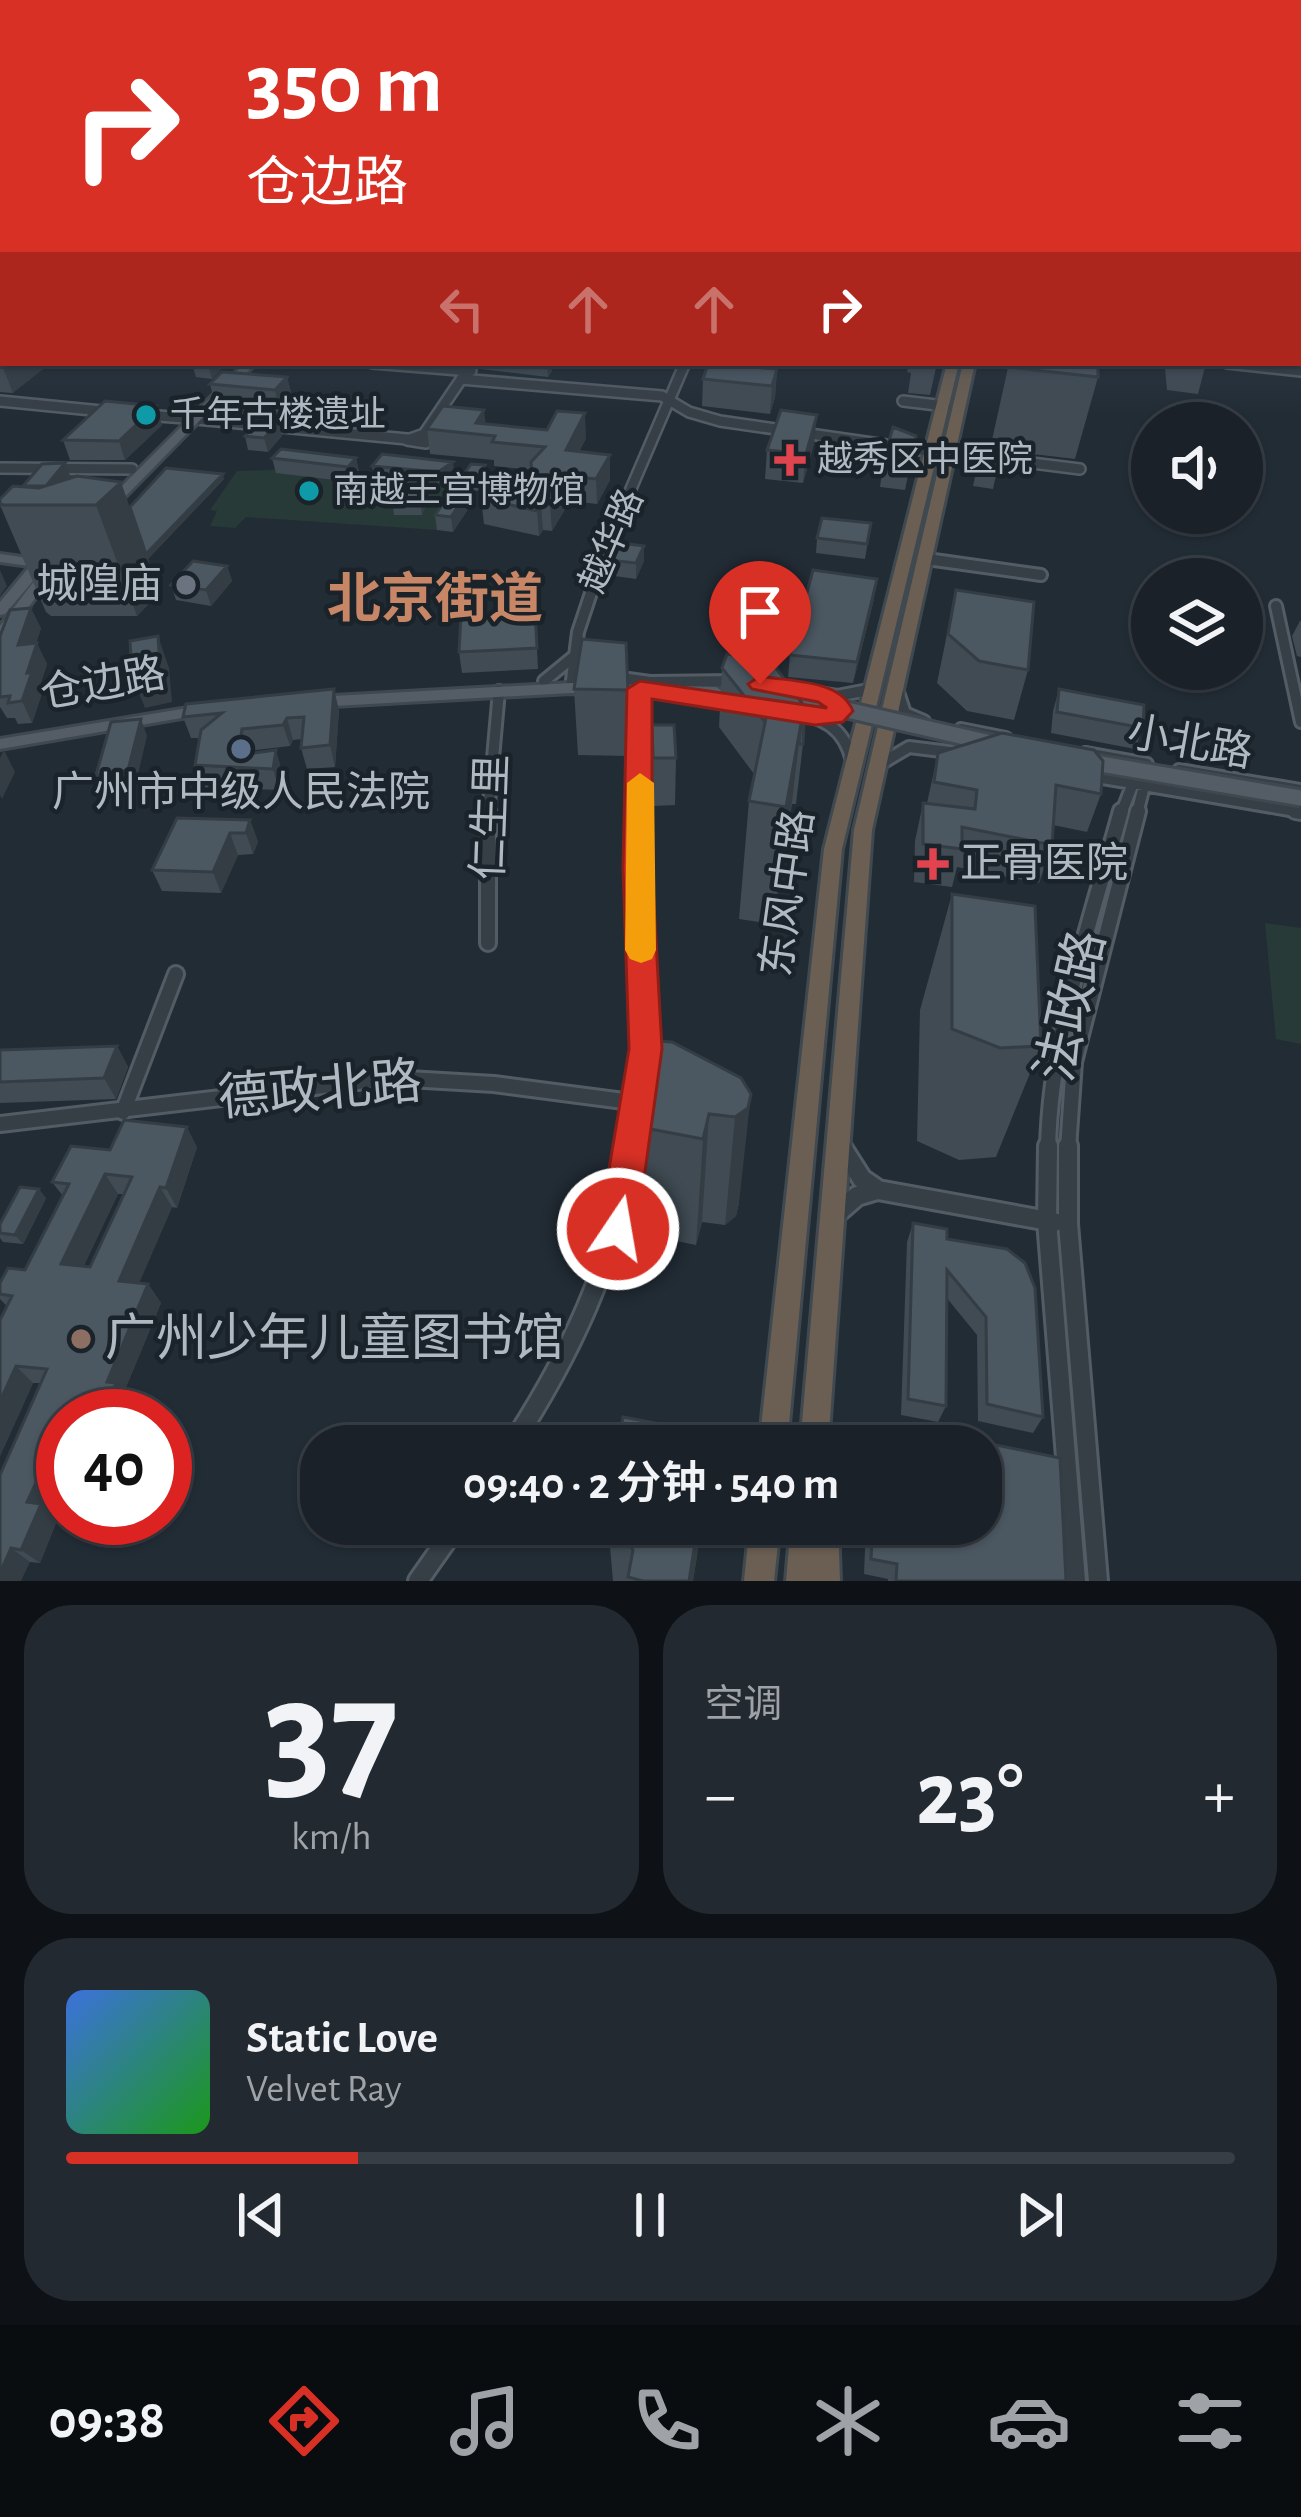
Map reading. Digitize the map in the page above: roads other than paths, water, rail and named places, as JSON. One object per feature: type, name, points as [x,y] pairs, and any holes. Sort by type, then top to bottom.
[{"type":"highway","name":"东风中路","points":[[774,1425],[824,919],[840,809],[864,764],[896,682],[927,559],[952,366]]},
{"type":"highway","name":"东风中路","points":[[815,1425],[873,688],[968,366]]},
{"type":"highway","points":[[759,1581],[763,1545]]},
{"type":"highway","points":[[800,1581],[804,1545]]},
{"type":"highway","points":[[825,1581],[826,1545]]},
{"type":"main road","points":[[97,520],[238,366]]},
{"type":"main road","points":[[101,500],[248,366]]},
{"type":"main road","points":[[0,561],[49,559]]},
{"type":"main road","points":[[0,611],[49,559]]},
{"type":"main road","points":[[0,636],[49,559]]},
{"type":"main road","points":[[571,684],[499,692],[295,699],[544,681],[716,689],[1016,751]]},
{"type":"main road","points":[[716,689],[1016,751]]},
{"type":"main road","name":"仓边路","points":[[0,740],[228,704]]},
{"type":"main road","name":"小北路","points":[[1064,760],[1301,801]]},
{"type":"street","points":[[412,366],[672,400],[699,416],[752,427]]},
{"type":"street","name":"越华路","points":[[571,684],[573,657],[599,563],[688,366]]},
{"type":"street","name":"越华路","points":[[672,400],[690,380],[689,366]]},
{"type":"street","points":[[1259,366],[1301,370]]},
{"type":"street","points":[[139,414],[423,444],[431,438],[424,434],[467,374]]},
{"type":"street","points":[[0,401],[118,412]]},
{"type":"street","points":[[902,401],[945,406]]},
{"type":"street","points":[[664,417],[1080,470]]},
{"type":"street","points":[[0,468],[132,469]]},
{"type":"street","points":[[927,559],[1041,575]]},
{"type":"street","points":[[1276,606],[1301,722]]},
{"type":"street","points":[[544,681],[573,657],[594,671],[645,685],[757,698],[815,717],[847,738],[864,764],[895,751],[1016,751]]},
{"type":"street","points":[[645,685],[717,679],[853,697],[873,688]]},
{"type":"street","points":[[896,682],[905,712],[1016,751]]},
{"type":"street","name":"德政北路","points":[[0,1124],[392,1078],[494,1084],[638,1110],[646,1049],[638,867],[645,685]]},
{"type":"street","name":"仁生里","points":[[488,943],[488,784],[499,692]]},
{"type":"street","points":[[815,717],[841,711],[825,695]]},
{"type":"street","points":[[934,748],[922,735],[936,724]]},
{"type":"street","name":"小北路","points":[[1064,760],[1141,763],[1200,773],[1301,801]]},
{"type":"street","name":"小北路","points":[[1064,760],[1137,785],[1199,795],[1301,801]]},
{"type":"street","name":"法政路","points":[[1076,1581],[1058,1222],[1074,1062],[1141,763]]},
{"type":"street","points":[[1199,795],[1186,780],[1200,773]]},
{"type":"street","points":[[122,1112],[176,974]]},
{"type":"street","points":[[836,1137],[856,1171],[878,1190]]},
{"type":"street","points":[[524,1425],[584,1328],[601,1286],[634,1140]]},
{"type":"street","points":[[830,1220],[857,1196],[878,1190],[1058,1222]]},
{"type":"street","name":"法政路","points":[[1058,1222],[1098,1581]]},
{"type":"street","points":[[418,1581],[443,1545]]},
{"type":"street","points":[[830,1545],[836,1581]]},
{"type":"place","name":"千年古楼遗址","points":[[146,415]]},
{"type":"place","name":"越秀区中医院","points":[[790,460]]},
{"type":"place","name":"南越王宫博物馆","points":[[309,491]]},
{"type":"place","name":"城隍庙","points":[[186,585]]},
{"type":"place","name":"广州市中级人民法院","points":[[241,749]]},
{"type":"place","name":"正骨医院","points":[[933,864]]},
{"type":"place","name":"广州少年儿童图书馆","points":[[81,1339]]},
{"type":"district","name":"北京街道","points":[[435,601]]}]
